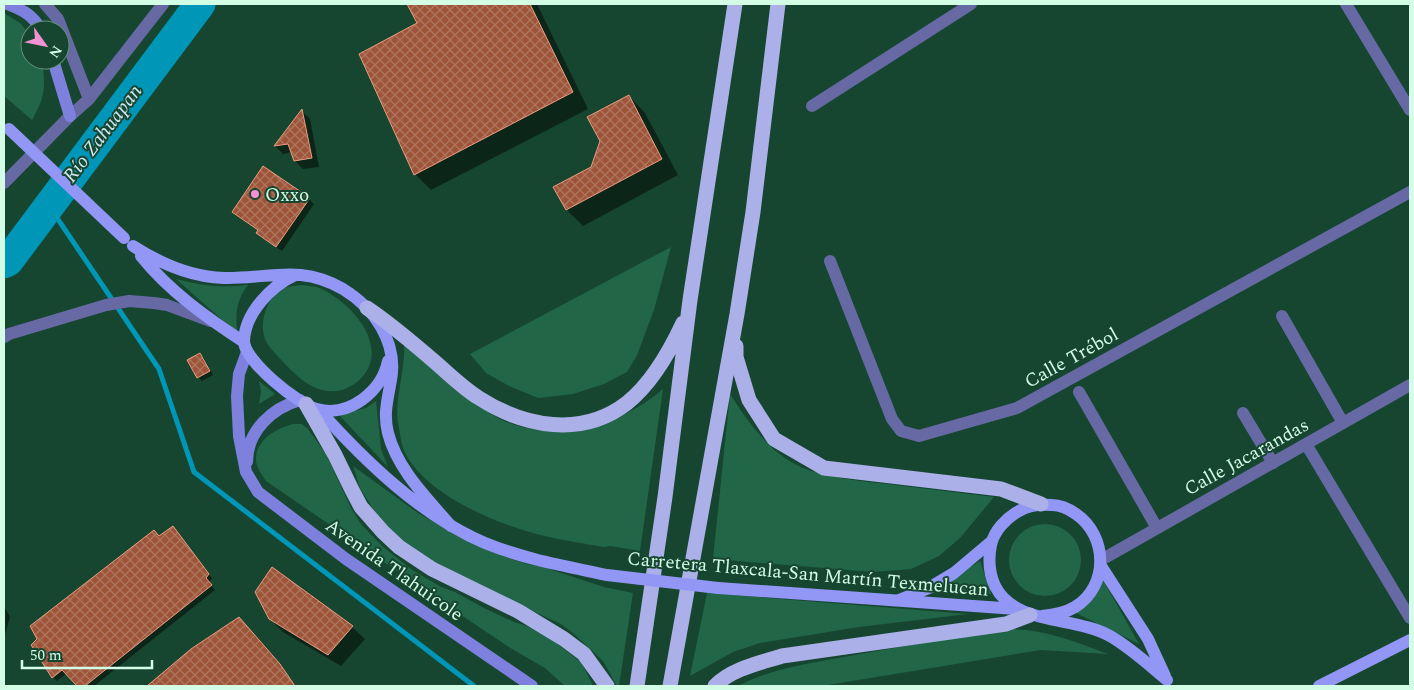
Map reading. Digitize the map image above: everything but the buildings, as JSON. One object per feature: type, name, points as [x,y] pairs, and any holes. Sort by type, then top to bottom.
[{"type":"highway","points":[[638,686],[665,497],[690,300],[735,4]]},
{"type":"highway","points":[[670,686],[737,314],[753,212],[778,4]]},
{"type":"highway","points":[[367,308],[388,322],[464,388],[479,398],[516,417],[554,426],[570,426],[587,423],[616,411],[642,388],[675,340],[690,300]]},
{"type":"highway","points":[[737,314],[736,357],[749,400],[774,439],[824,468],[1001,489],[1041,504]]},
{"type":"highway","points":[[308,405],[336,455],[361,507],[383,532],[411,556],[432,569],[518,611],[564,639],[584,654],[607,686]]},
{"type":"highway","points":[[715,686],[720,680],[752,666],[782,656],[1006,624],[1030,613]]},
{"type":"main road","points":[[8,4],[24,10],[34,20]]},
{"type":"main road","points":[[57,70],[70,116]]},
{"type":"main road","points":[[6,127],[128,242],[154,260],[202,276],[236,278],[280,273],[313,277],[329,282],[367,308],[388,341],[393,366],[385,417],[392,446],[401,464],[424,496],[451,526]]},
{"type":"main road","name":"Carretera Tlaxcala-San Martín Texmelucan","points":[[128,242],[167,284],[246,347],[254,362],[285,389],[308,405],[377,469],[416,502],[451,526],[486,543],[532,559],[607,574],[718,588],[1030,613],[1076,624],[1109,635],[1170,683]]},
{"type":"main road","points":[[246,472],[239,436],[238,396],[248,327],[258,305],[275,286],[296,274]]},
{"type":"main road","points":[[246,472],[249,446],[259,426],[276,410],[308,405],[332,410],[359,402],[373,391],[380,382],[388,363],[388,341]]},
{"type":"main road","name":"Avenida Tlahuicole","points":[[246,472],[258,492],[346,559],[532,686]]},
{"type":"main road","points":[[1041,504],[1056,505],[1071,510],[1093,530],[1099,544],[1101,563],[1093,589],[1086,598],[1066,612],[1030,613],[998,591],[992,580],[989,554],[992,541],[999,527],[1011,515],[1025,507],[1041,504]]},
{"type":"main road","points":[[894,601],[929,588],[954,573],[992,541]]},
{"type":"main road","points":[[1101,563],[1148,639],[1170,683]]},
{"type":"main road","points":[[1319,686],[1410,640]]},
{"type":"street","points":[[45,4],[58,19],[89,99]]},
{"type":"street","points":[[4,183],[89,99],[163,4]]},
{"type":"street","points":[[812,106],[971,4]]},
{"type":"street","points":[[1346,4],[1410,110]]},
{"type":"street","name":"Calle Trébol","points":[[830,261],[892,420],[901,431],[919,436],[1017,408],[1410,192]]},
{"type":"street","points":[[4,337],[106,305],[141,301],[166,305],[214,322]]},
{"type":"street","points":[[1282,316],[1343,423]]},
{"type":"street","name":"Calle Jacarandas","points":[[1101,563],[1157,528],[1410,385]]},
{"type":"street","points":[[1079,392],[1157,528]]},
{"type":"street","points":[[1243,413],[1273,463]]},
{"type":"street","points":[[1306,444],[1410,618]]},
{"type":"green space","points":[[4,13],[20,23],[20,70],[43,70],[44,77],[42,98],[32,120],[4,96]]},
{"type":"green space","points":[[671,247],[654,310],[637,355],[627,372],[604,384],[573,394],[538,398],[509,386],[486,373],[470,354]]},
{"type":"green space","points":[[176,279],[212,286],[248,285],[237,308],[237,333]]},
{"type":"green space","points":[[302,285],[317,287],[340,300],[351,310],[367,334],[371,347],[371,360],[362,378],[346,389],[325,391],[310,385],[284,363],[265,339],[263,319],[271,300],[285,288]]},
{"type":"green space","points":[[404,344],[498,418],[524,427],[566,430],[587,427],[627,413],[663,389],[640,551],[610,546],[603,547],[539,535],[472,510],[432,485],[416,470],[402,446],[397,414]]},
{"type":"green space","points":[[259,381],[275,394],[259,404],[261,392]]},
{"type":"green space","points":[[730,394],[772,448],[791,462],[814,472],[855,480],[994,497],[960,538],[939,556],[911,569],[873,572],[713,559]]},
{"type":"green space","points":[[376,401],[381,449],[388,467],[339,415],[366,408]]},
{"type":"green space","points":[[293,424],[302,424],[308,429],[326,454],[351,508],[361,524],[382,546],[411,569],[441,587],[547,636],[582,663],[593,686],[565,686],[545,668],[512,649],[464,617],[266,481],[256,463],[259,446],[268,436],[280,428]]},
{"type":"green space","points":[[353,466],[418,513],[490,551],[523,563],[546,568],[604,587],[633,593],[619,686],[617,686],[603,661],[561,624],[493,593],[426,558],[394,536],[378,517],[360,488]]},
{"type":"green space","points":[[1052,524],[1071,534],[1079,546],[1081,560],[1079,574],[1071,586],[1059,594],[1038,596],[1019,586],[1011,574],[1009,553],[1019,534],[1031,526]]},
{"type":"green space","points":[[980,561],[991,594],[928,593]]},
{"type":"green space","points":[[1102,578],[1139,644],[1074,612]]},
{"type":"green space","points":[[707,593],[968,614],[859,627],[760,643],[733,652],[690,676]]},
{"type":"green space","points":[[1012,629],[1049,634],[1108,654],[1041,650],[822,686],[738,686],[778,670],[910,645]]},
{"type":"waterway","name":"Río Zahuapan","points":[[4,263],[8,261],[200,4]]},
{"type":"waterway","points":[[49,206],[159,369],[194,472],[474,686]]},
{"type":"place","name":"Oxxo","points":[[255,194]]}]
